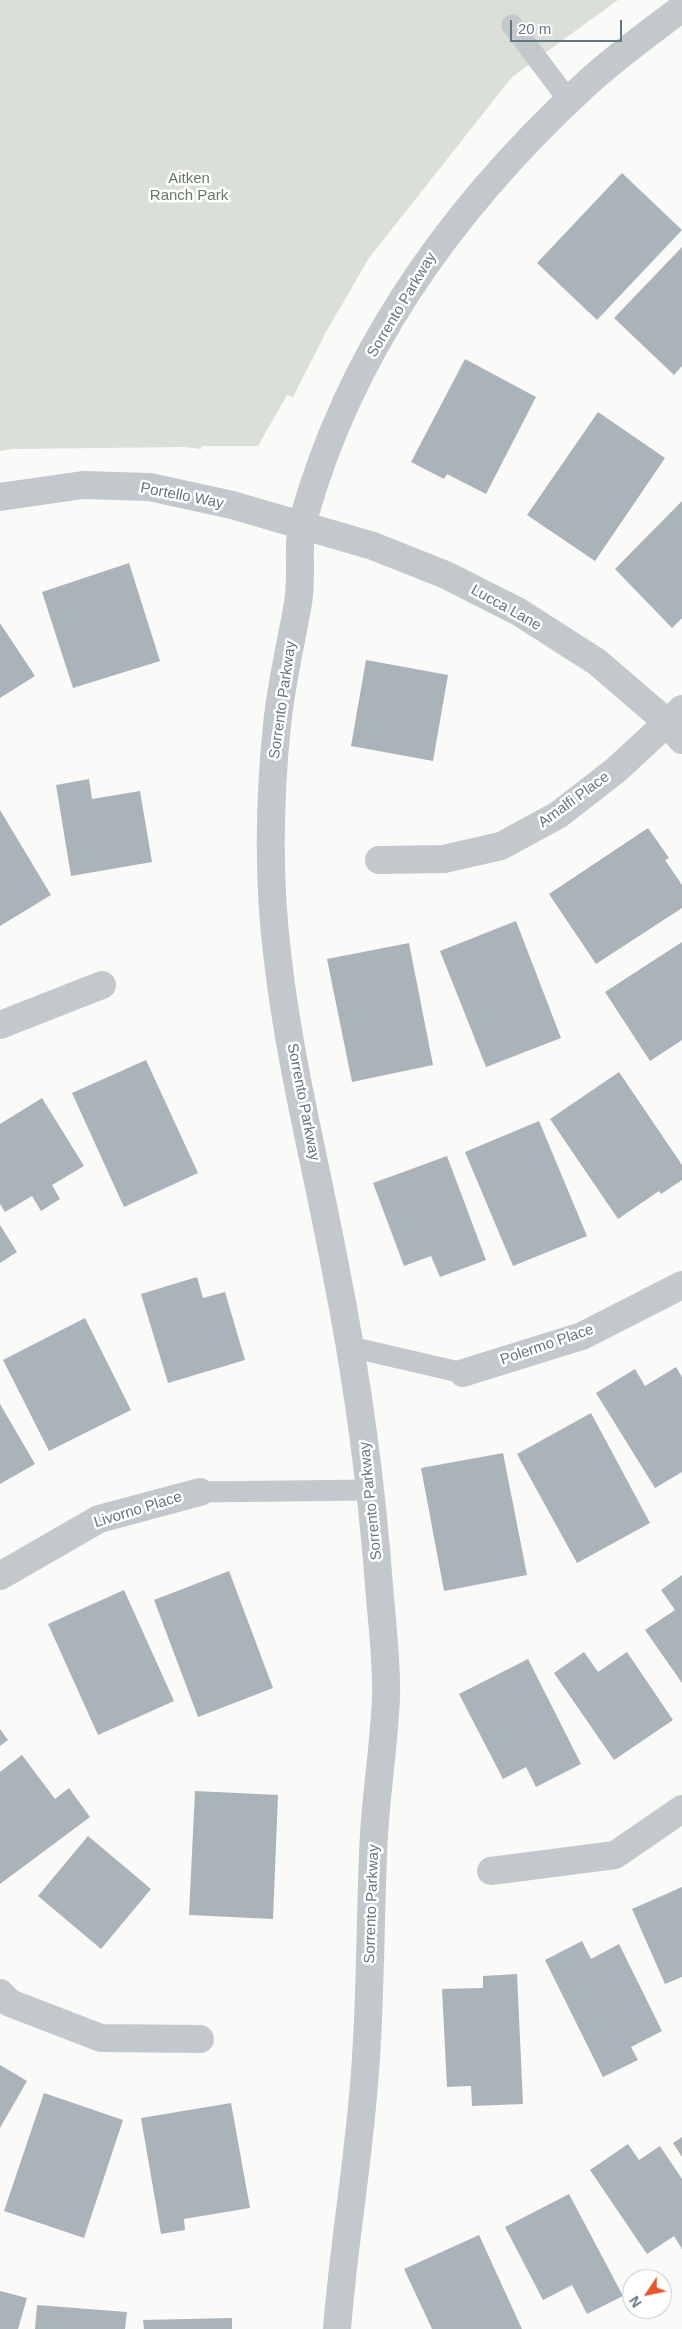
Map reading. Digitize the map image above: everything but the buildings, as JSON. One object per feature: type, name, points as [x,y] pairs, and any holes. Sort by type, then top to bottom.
[{"type":"street","name":"Sorrento Parkway","points":[[337,2329],[358,2154],[366,2057],[374,1834],[386,1695],[371,1490],[351,1347],[292,1048],[278,962],[272,889],[271,832],[277,722],[287,653],[300,596],[302,524],[325,452],[358,380],[412,282],[444,236],[492,178],[569,101],[611,63],[682,8]]},
{"type":"street","name":"Portello Way","points":[[0,497],[83,485],[150,487],[232,505],[302,524]]},
{"type":"street","name":"Lucca Lane","points":[[302,524],[373,546],[446,575],[519,612],[597,662],[677,724]]},
{"type":"street","name":"Amalfi Place","points":[[379,860],[444,859],[501,846],[558,815],[677,724]]},
{"type":"street","points":[[0,1026],[102,985]]},
{"type":"street","name":"Polermo Place","points":[[463,1373],[582,1336],[682,1285]]},
{"type":"street","name":"Livorno Place","points":[[0,1576],[99,1519],[200,1492]]},
{"type":"street","points":[[491,1871],[615,1855],[682,1808]]},
{"type":"street","points":[[0,1992],[10,2003],[101,2038],[200,2039]]},
{"type":"lane","points":[[512,25],[569,101]]},
{"type":"lane","points":[[351,1347],[463,1373]]},
{"type":"lane","points":[[200,1492],[371,1490]]},
{"type":"green space","name":"Aitken Ranch Park","points":[[0,0],[618,0],[512,77],[369,258],[326,332],[293,397],[287,395],[258,446],[202,446],[201,449],[185,447],[13,449],[0,451]]}]
